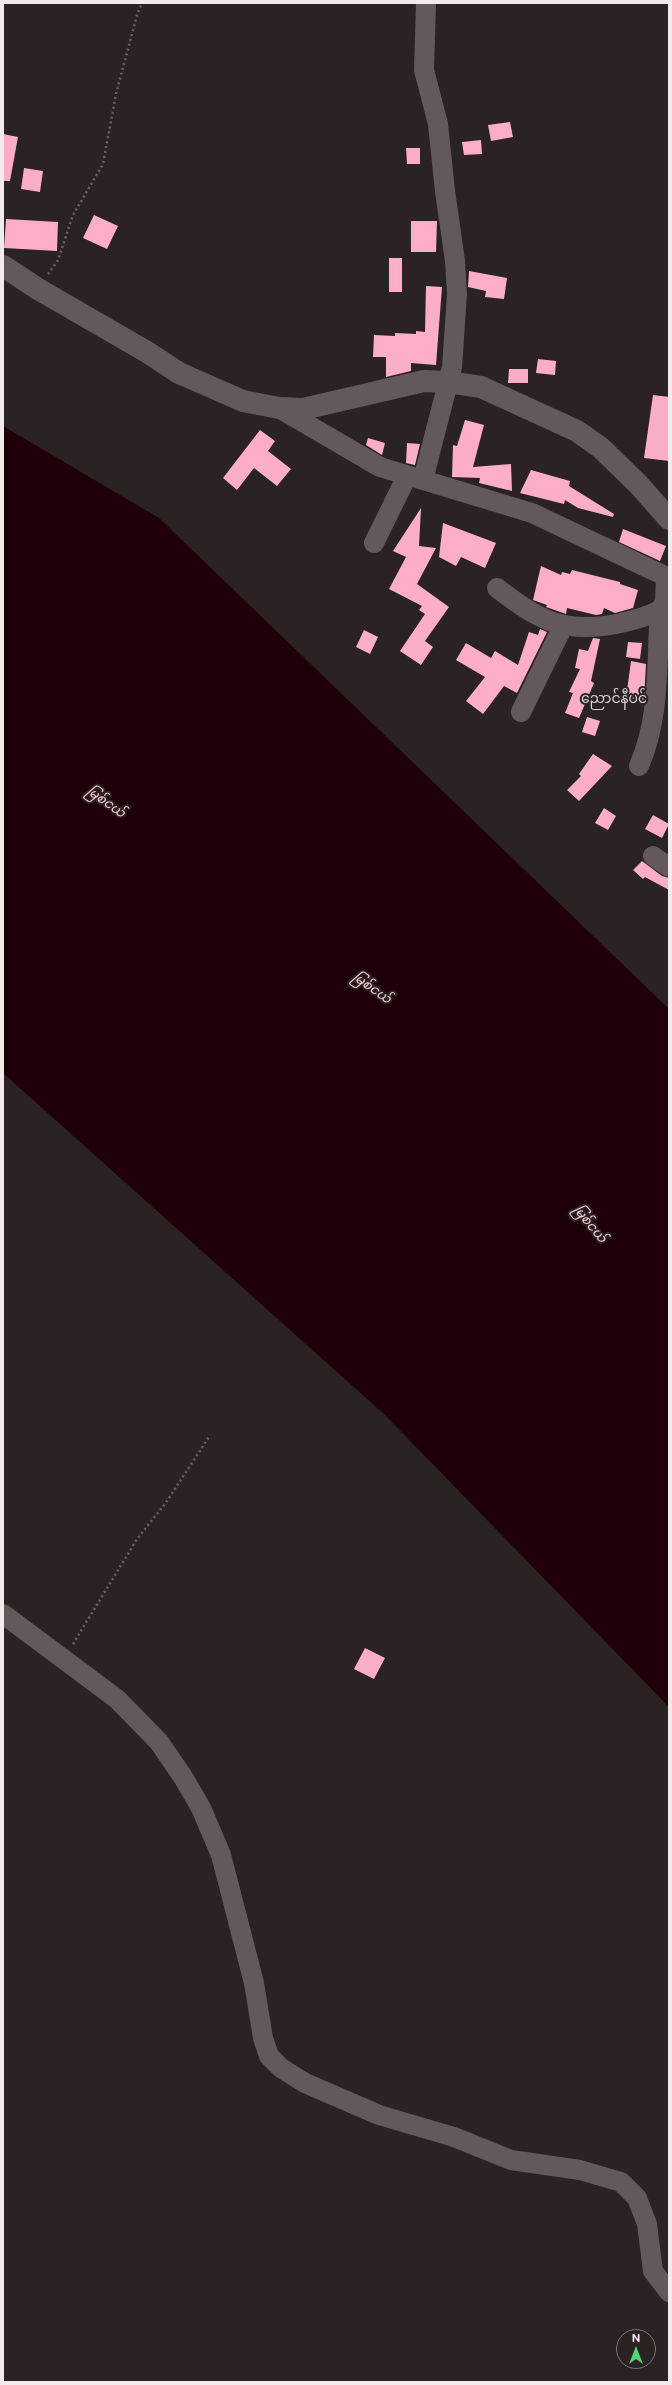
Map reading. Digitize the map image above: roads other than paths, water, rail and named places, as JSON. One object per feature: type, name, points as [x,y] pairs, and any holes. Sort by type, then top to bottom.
[{"type":"street","points":[[374,543],[415,478],[448,382],[454,355],[456,276],[436,109],[424,70],[426,3]]},
{"type":"street","points":[[3,266],[38,289],[147,352],[179,373],[243,401],[279,408],[303,409],[424,381],[448,382],[481,387],[577,431],[601,448],[638,484],[669,520]]},
{"type":"street","points":[[279,408],[362,458],[395,473],[532,513],[667,578],[665,602],[660,610],[658,680],[662,712],[650,738],[640,766]]},
{"type":"street","points":[[497,588],[535,615],[563,626],[580,628],[608,625],[630,621],[660,610]]},
{"type":"street","points":[[521,712],[563,626]]},
{"type":"street","points":[[653,856],[669,867]]},
{"type":"street","points":[[3,1614],[129,1709],[159,1742],[201,1808],[221,1855],[254,1983],[263,2038],[269,2056],[281,2068],[305,2083],[390,2119],[454,2137],[511,2160],[580,2170],[621,2182],[628,2188],[640,2204],[647,2224],[653,2271],[669,2292]]},
{"type":"water","name":"မြစ်ငယ်","points":[[3,426],[159,518],[669,1009],[669,1707],[385,1415],[3,1073]]},
{"type":"district","name":"ညောင်နီပင်","points":[[614,699]]}]
